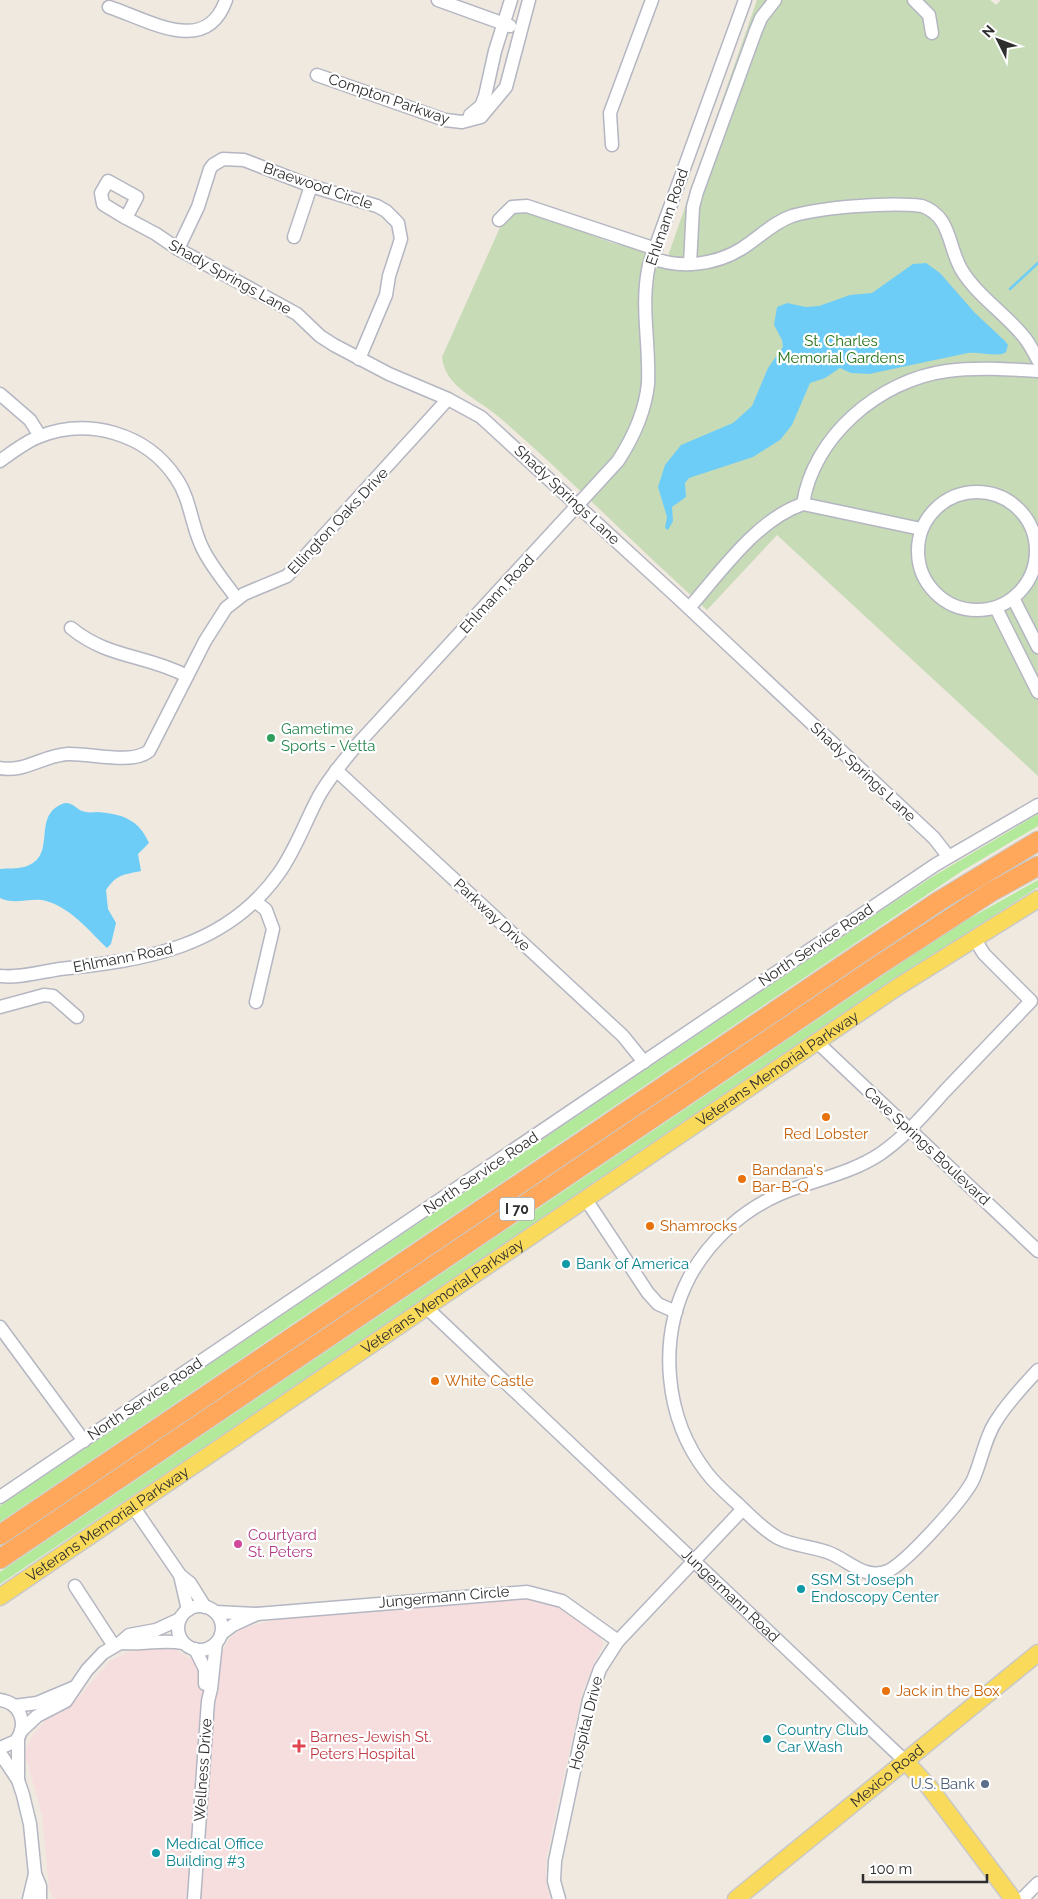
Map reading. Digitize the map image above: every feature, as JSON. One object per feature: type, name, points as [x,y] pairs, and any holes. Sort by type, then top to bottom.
[{"type":"highway","name":"I 70","points":[[0,1534],[856,956],[947,896],[1038,841]]},
{"type":"highway","name":"I 70","points":[[0,1559],[908,945],[991,892],[1038,866]]},
{"type":"main road","name":"Veterans Memorial Parkway","points":[[0,1597],[134,1508],[585,1198],[974,938],[1038,899]]},
{"type":"main road","name":"Mexico Road","points":[[736,1899],[1038,1653]]},
{"type":"main road","name":"Jungermann Road","points":[[905,1761],[930,1786],[1013,1899]]},
{"type":"street","points":[[109,7],[174,30],[192,32],[211,25],[221,14],[226,0]]},
{"type":"street","points":[[438,0],[520,29]]},
{"type":"street","name":"Compton Parkway","points":[[462,122],[481,106],[511,0]]},
{"type":"street","name":"Compton Parkway","points":[[317,75],[445,120],[462,122],[480,118],[506,87],[529,0]]},
{"type":"street","points":[[612,145],[610,113],[652,0]]},
{"type":"street","name":"Ehlmann Road","points":[[0,976],[27,976],[100,965],[170,951],[211,934],[255,901],[285,864],[301,836],[319,796],[336,770],[355,747],[618,462],[635,432],[643,410],[648,368],[644,300],[646,281],[654,253],[745,0]]},
{"type":"street","points":[[690,264],[693,207],[697,192],[756,30],[761,18],[775,0]]},
{"type":"street","points":[[914,0],[929,15],[932,33]]},
{"type":"street","name":"Braewood Circle","points":[[178,250],[198,207],[210,169],[223,159],[244,160],[311,186],[377,206],[393,216],[401,230],[401,239],[389,276],[386,296],[359,359]]},
{"type":"street","points":[[294,237],[311,186]]},
{"type":"street","points":[[499,220],[512,207],[527,206],[654,253],[668,264],[690,264],[708,262],[740,250],[774,224],[817,210],[922,206],[931,209],[944,221],[953,252],[961,269],[971,283],[1025,338],[1038,360]]},
{"type":"street","name":"Shady Springs Lane","points":[[126,218],[156,234],[178,250],[297,314],[320,336],[359,359],[448,399],[480,417],[496,429],[934,838],[948,856]]},
{"type":"street","points":[[803,504],[806,485],[824,447],[858,410],[887,393],[916,379],[947,371],[1038,371]]},
{"type":"street","points":[[0,394],[30,420],[40,436]]},
{"type":"street","name":"Ellington Oaks Drive","points":[[0,768],[18,769],[50,756],[69,754],[128,757],[144,755],[152,744],[218,619],[237,599],[287,576],[448,399]]},
{"type":"street","points":[[0,462],[28,442],[40,436],[73,428],[102,429],[136,441],[153,452],[166,464],[185,492],[201,546],[237,599]]},
{"type":"street","points":[[975,491],[992,493],[1008,500],[1034,523],[1036,556],[1032,572],[1024,586],[1013,598],[996,608],[962,609],[946,602],[933,592],[923,578],[918,562],[917,545],[921,528],[930,514],[943,502],[958,494],[975,491]]},
{"type":"street","points":[[689,608],[759,531],[789,509],[803,504],[921,528]]},
{"type":"street","points":[[1013,598],[1038,648]]},
{"type":"street","points":[[996,608],[1038,690]]},
{"type":"street","points":[[71,628],[94,645],[111,652],[151,660],[187,676]]},
{"type":"street","name":"Parkway Drive","points":[[336,770],[624,1036],[644,1062]]},
{"type":"street","name":"North Service Road","points":[[0,1498],[948,856],[1038,805]]},
{"type":"street","points":[[255,901],[266,910],[273,929],[256,1002]]},
{"type":"street","points":[[974,938],[984,954],[1031,1001],[909,1129],[878,1155],[863,1163],[779,1194],[738,1220],[724,1232],[701,1259],[689,1279],[676,1312],[669,1350],[669,1367],[676,1411],[690,1446],[700,1463],[721,1488],[743,1509],[780,1538],[826,1552],[867,1573],[889,1570],[902,1562],[960,1500],[979,1467],[996,1420],[1038,1370]]},
{"type":"street","points":[[0,1007],[44,995],[53,996],[77,1017]]},
{"type":"street","name":"Cave Springs Boulevard","points":[[817,1042],[1038,1250]]},
{"type":"street","points":[[585,1198],[648,1293],[658,1304],[676,1312]]},
{"type":"street","name":"Jungermann Road","points":[[427,1308],[905,1761]]},
{"type":"street","points":[[0,1327],[84,1441]]},
{"type":"street","points":[[117,1645],[134,1645],[165,1640],[184,1643],[195,1649],[207,1649],[219,1638],[222,1623],[190,1583],[180,1576],[134,1508]]},
{"type":"street","name":"Hospital Drive","points":[[559,1899],[554,1881],[554,1861],[589,1700],[600,1669],[618,1641],[743,1509]]},
{"type":"street","points":[[180,1576],[184,1614],[178,1632],[184,1643]]},
{"type":"street","points":[[75,1586],[117,1645]]},
{"type":"street","name":"Jungermann Circle","points":[[210,1609],[257,1614],[526,1592],[562,1601],[618,1641]]},
{"type":"street","points":[[0,1748],[12,1744],[37,1716],[66,1702],[95,1660],[130,1635],[156,1630],[195,1606],[210,1609]]},
{"type":"street","name":"Jungermann Circle","points":[[219,1638],[233,1625],[257,1614]]},
{"type":"street","name":"Wellness Drive","points":[[194,1899],[208,1701],[219,1638]]},
{"type":"street","name":"Wellness Drive","points":[[195,1649],[205,1669],[204,1690],[208,1701]]},
{"type":"street","points":[[4,1701],[38,1703],[75,1687]]},
{"type":"street","points":[[4,1701],[22,1720],[18,1780],[30,1824],[34,1874],[29,1899]]},
{"type":"street","points":[[0,1753],[18,1780]]},
{"type":"street","points":[[34,1874],[40,1886],[40,1899]]},
{"type":"street","points":[[1022,1899],[1038,1883]]},
{"type":"shaded area","name":"Barnes-Jewish St. Peters Hospital","points":[[521,1598],[555,1605],[566,1611],[600,1637],[603,1644],[583,1690],[555,1815],[546,1861],[546,1882],[550,1899],[56,1899],[53,1897],[49,1888],[42,1815],[25,1754],[26,1749],[33,1734],[44,1723],[44,1718],[67,1706],[79,1697],[110,1661],[131,1651],[166,1647],[175,1649],[194,1661],[222,1651],[231,1637],[242,1628],[284,1618]]},
{"type":"green space","name":"St. Charles Memorial Gardens","points":[[757,0],[990,0],[996,5],[1001,0],[1038,0],[1038,776],[777,535],[707,610],[526,441],[492,411],[456,385],[444,368],[442,357],[502,223],[513,213],[528,211],[612,243],[668,256]]},
{"type":"green space","points":[[1038,814],[1038,826],[962,871],[0,1522],[0,1506],[885,908],[932,877]]},
{"type":"green space","points":[[1038,880],[1038,887],[831,1021],[335,1360],[0,1584],[0,1572],[913,955],[965,921]]},
{"type":"water","points":[[926,263],[940,273],[975,313],[1005,341],[1008,345],[1006,352],[1003,354],[968,353],[869,374],[851,373],[840,368],[825,378],[810,383],[792,425],[780,440],[753,457],[689,478],[685,483],[686,497],[672,507],[673,521],[668,530],[665,528],[667,517],[658,487],[665,465],[681,445],[733,423],[752,406],[768,368],[783,347],[782,340],[774,325],[777,307],[787,303],[806,307],[819,306],[850,295],[872,293],[913,264]]},
{"type":"water","points":[[65,803],[71,804],[83,811],[115,814],[129,820],[140,829],[149,843],[138,854],[141,871],[117,878],[106,890],[108,909],[116,923],[111,944],[107,948],[78,919],[52,903],[42,900],[10,901],[0,898],[0,869],[24,867],[35,862],[41,854],[48,816],[54,808]]},
{"type":"waterway","points":[[1010,289],[1038,263]]},
{"type":"place","name":"Gametime Sports - Vetta","points":[[271,738]]},
{"type":"place","name":"Red Lobster","points":[[826,1117]]},
{"type":"place","name":"Bandana's Bar-B-Q","points":[[742,1179]]},
{"type":"place","name":"Shamrocks","points":[[650,1226]]},
{"type":"place","name":"Bank of America","points":[[566,1264]]},
{"type":"place","name":"White Castle","points":[[435,1381]]},
{"type":"place","name":"Courtyard St. Peters","points":[[238,1544]]},
{"type":"place","name":"SSM St Joseph Endoscopy Center","points":[[801,1589]]},
{"type":"place","name":"Jack in the Box","points":[[886,1691]]},
{"type":"place","name":"Country Club Car Wash","points":[[767,1739]]},
{"type":"place","name":"Barnes-Jewish St. Peters Hospital","points":[[299,1746]]},
{"type":"place","name":"U.S. Bank","points":[[985,1784]]},
{"type":"place","name":"Medical Office Building #3","points":[[156,1853]]}]
